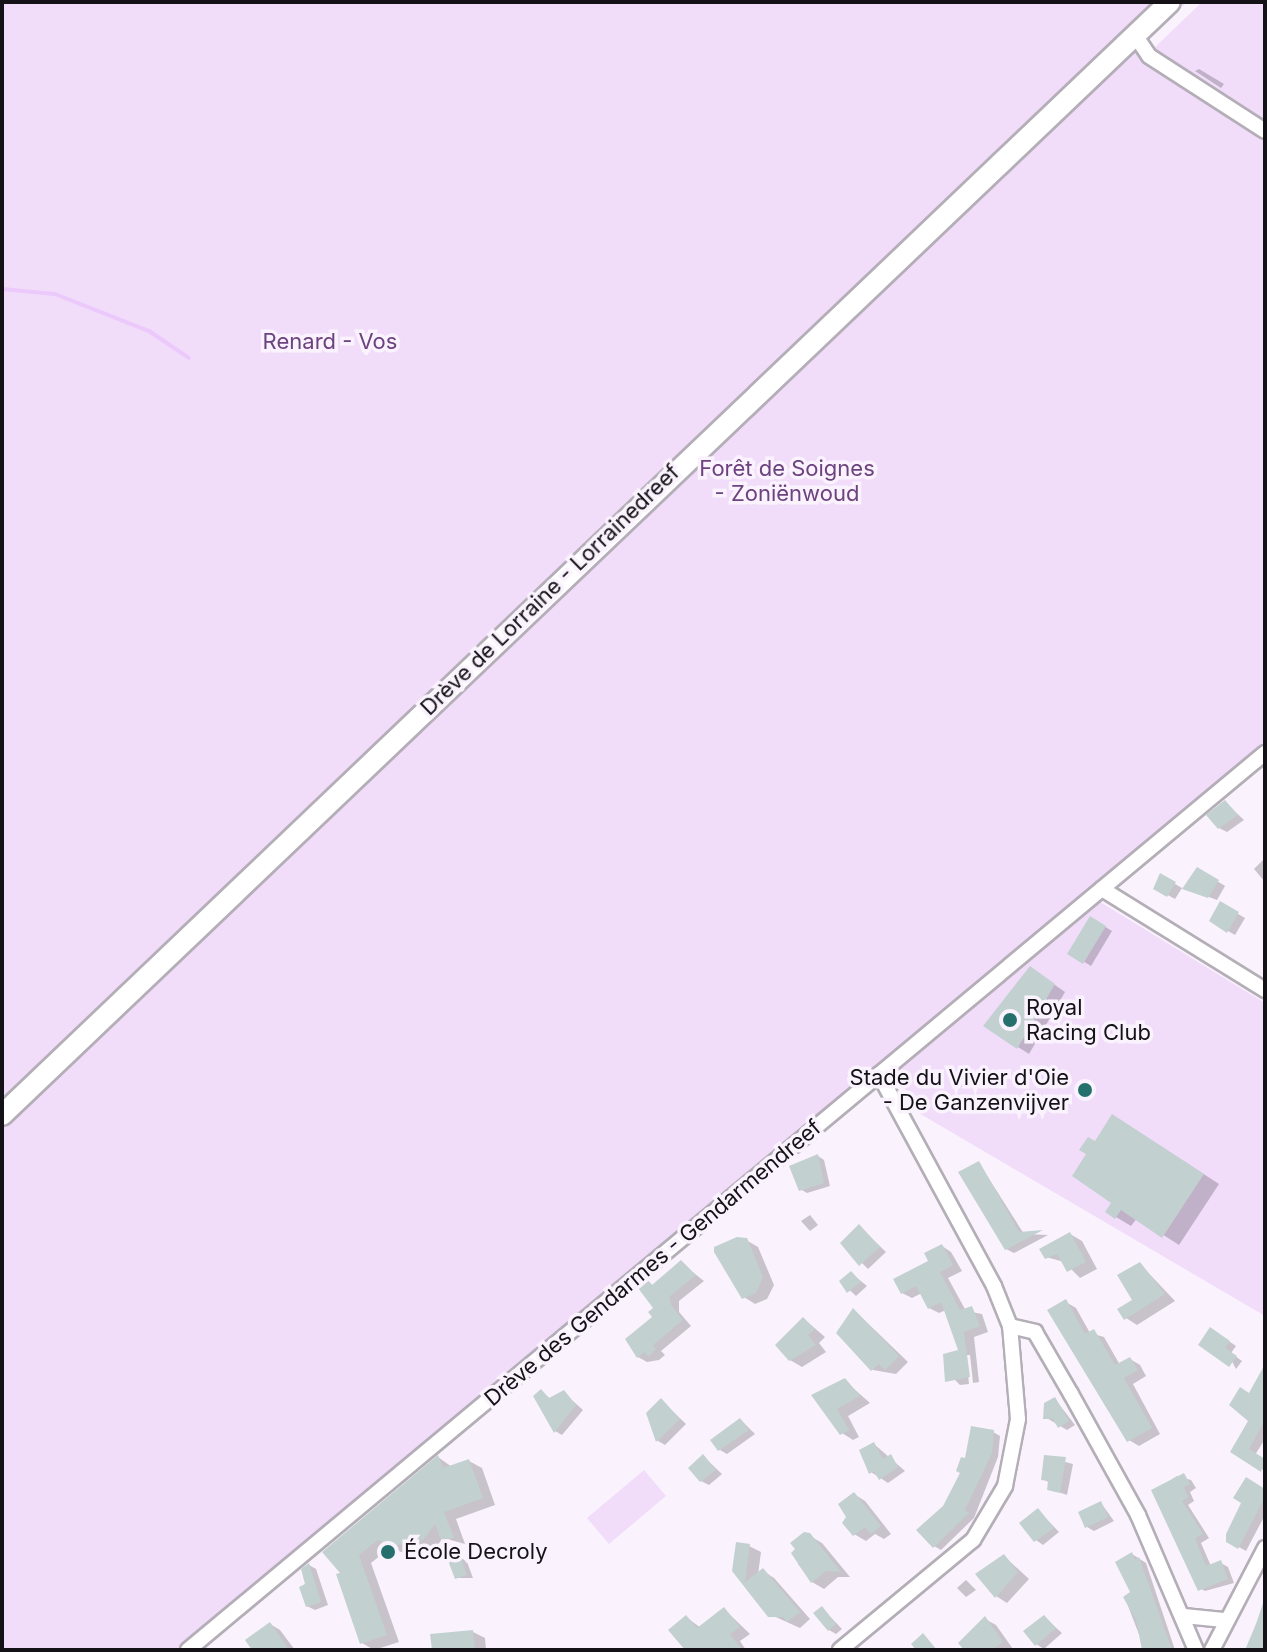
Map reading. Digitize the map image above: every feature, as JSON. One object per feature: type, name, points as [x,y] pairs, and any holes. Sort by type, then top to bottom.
[{"type":"main road","name":"Drève de Lorraine - Lorrainedreef","points":[[2,1115],[1170,2]]},
{"type":"street","points":[[1135,35],[1149,56],[1265,131]]},
{"type":"street","name":"Drève des Gendarmes - Gendarmendreef","points":[[188,1650],[1265,753]]},
{"type":"street","points":[[1102,889],[1265,990]]},
{"type":"street","points":[[840,1650],[950,1562],[992,1513],[1015,1453],[1016,1369],[1010,1326],[980,1258],[882,1071]]},
{"type":"street","points":[[1010,1326],[1035,1332],[1138,1515],[1196,1650]]},
{"type":"street","points":[[1212,1650],[1224,1620],[1265,1548]]},
{"type":"street","points":[[1184,1616],[1224,1620]]},
{"type":"green space","name":"Forêt de Soignes - Zoniënwoud","points":[[2,2],[1187,2],[1138,49],[1265,131],[1265,749],[184,1650],[2,1650]]},
{"type":"green space","points":[[1202,2],[1265,2],[1265,120],[1151,51]]},
{"type":"green space","name":"Stade du Vivier d'Oie - De Ganzenvijver","points":[[1097,900],[1265,1003],[1265,1316],[917,1112],[894,1068]]},
{"type":"green space","points":[[644,1470],[666,1496],[609,1544],[587,1518]]},
{"type":"building","points":[[1225,800],[1238,815],[1218,829],[1206,815]]},
{"type":"building","points":[[1197,867],[1219,880],[1208,898],[1182,889]]},
{"type":"building","points":[[1160,873],[1176,882],[1167,897],[1153,889]]},
{"type":"building","points":[[1220,901],[1239,912],[1227,933],[1209,921]]},
{"type":"building","points":[[1090,916],[1106,926],[1083,964],[1067,954]]},
{"type":"building","points":[[1030,966],[1055,984],[1017,1049],[983,1026]]},
{"type":"building","points":[[1112,1114],[1204,1174],[1162,1238],[1121,1210],[1115,1219],[1105,1212],[1111,1203],[1072,1176],[1086,1154],[1079,1150],[1088,1137],[1095,1141]]},
{"type":"building","points":[[818,1154],[824,1183],[799,1191],[789,1166]]},
{"type":"building","points":[[979,1161],[1019,1232],[1043,1230],[1005,1250],[958,1172]]},
{"type":"building","points":[[859,1224],[880,1247],[859,1266],[840,1243]]},
{"type":"building","points":[[1070,1232],[1086,1262],[1067,1272],[1057,1254],[1045,1259],[1039,1249]]},
{"type":"building","points":[[737,1237],[747,1238],[763,1277],[756,1293],[742,1299],[714,1252],[714,1247]]},
{"type":"building","points":[[942,1244],[953,1265],[940,1272],[960,1310],[972,1306],[980,1326],[964,1332],[970,1377],[945,1382],[943,1354],[958,1350],[941,1302],[928,1309],[916,1286],[901,1294],[893,1279],[928,1261],[924,1253]]},
{"type":"building","points":[[681,1260],[696,1275],[670,1296],[671,1305],[683,1320],[653,1345],[656,1349],[648,1357],[645,1352],[637,1358],[625,1339],[652,1317],[648,1312],[653,1308],[638,1288],[648,1280],[652,1285]]},
{"type":"building","points":[[1140,1262],[1165,1294],[1124,1320],[1117,1309],[1132,1300],[1117,1275]]},
{"type":"building","points":[[851,1271],[861,1282],[847,1293],[839,1281]]},
{"type":"building","points":[[1066,1299],[1085,1334],[1094,1329],[1115,1365],[1130,1357],[1138,1370],[1124,1378],[1152,1428],[1127,1442],[1047,1310]]},
{"type":"building","points":[[853,1308],[899,1356],[885,1370],[879,1364],[871,1371],[836,1333]]},
{"type":"building","points":[[803,1317],[815,1329],[808,1335],[816,1345],[789,1361],[775,1345]]},
{"type":"building","points":[[1210,1327],[1230,1341],[1225,1348],[1237,1356],[1229,1367],[1198,1345]]},
{"type":"building","points":[[1265,1364],[1265,1420],[1249,1449],[1265,1459],[1261,1472],[1230,1452],[1248,1421],[1229,1405],[1240,1387],[1249,1393]]},
{"type":"building","points":[[845,1378],[860,1396],[837,1409],[849,1430],[840,1435],[811,1395]]},
{"type":"building","points":[[541,1389],[549,1398],[564,1390],[576,1405],[554,1433],[533,1396]]},
{"type":"building","points":[[1055,1397],[1069,1421],[1058,1428],[1053,1419],[1043,1419],[1044,1403]]},
{"type":"building","points":[[661,1398],[680,1419],[656,1442],[646,1413]]},
{"type":"building","points":[[740,1418],[749,1430],[718,1451],[710,1440]]},
{"type":"building","points":[[971,1426],[994,1430],[992,1453],[965,1510],[969,1513],[933,1548],[916,1530],[943,1506],[960,1473],[956,1471],[961,1457],[965,1458]]},
{"type":"building","points":[[874,1442],[883,1459],[891,1454],[898,1467],[879,1480],[874,1471],[869,1474],[859,1450]]},
{"type":"building","points":[[703,1454],[716,1470],[700,1482],[688,1468]]},
{"type":"building","points":[[438,1455],[443,1468],[469,1459],[483,1498],[444,1512],[454,1538],[441,1540],[435,1524],[423,1540],[393,1546],[378,1540],[359,1555],[387,1635],[360,1644],[336,1574],[340,1573],[322,1552]]},
{"type":"building","points":[[1044,1455],[1066,1457],[1060,1493],[1047,1490],[1048,1481],[1041,1480]]},
{"type":"building","points":[[1184,1473],[1190,1484],[1184,1487],[1188,1497],[1182,1501],[1203,1534],[1195,1538],[1206,1566],[1221,1560],[1228,1579],[1198,1591],[1151,1490]]},
{"type":"building","points":[[1246,1477],[1265,1489],[1265,1497],[1238,1549],[1226,1542],[1226,1534],[1241,1503],[1233,1498]]},
{"type":"building","points":[[854,1492],[881,1526],[871,1534],[865,1527],[853,1536],[842,1523],[846,1517],[838,1504]]},
{"type":"building","points":[[1101,1501],[1108,1517],[1085,1528],[1078,1512]]},
{"type":"building","points":[[1038,1508],[1054,1528],[1034,1542],[1019,1523]]},
{"type":"building","points":[[804,1532],[810,1533],[841,1572],[826,1571],[811,1583],[791,1553],[795,1549],[790,1543]]},
{"type":"building","points":[[736,1542],[750,1544],[745,1582],[763,1568],[800,1612],[787,1622],[783,1617],[768,1617],[732,1571]]},
{"type":"building","points":[[1132,1552],[1135,1560],[1139,1557],[1172,1650],[1142,1650],[1136,1620],[1123,1597],[1130,1592],[1115,1562]]},
{"type":"building","points":[[1004,1554],[1018,1572],[995,1598],[975,1574]]},
{"type":"building","points":[[460,1555],[467,1575],[455,1579],[447,1558]]},
{"type":"building","points":[[309,1563],[321,1602],[306,1607],[299,1587],[305,1584],[301,1569]]},
{"type":"building","points":[[1263,1603],[1265,1650],[1245,1650],[1256,1624]]},
{"type":"building","points":[[822,1606],[836,1624],[828,1631],[813,1613]]},
{"type":"building","points":[[724,1607],[740,1627],[730,1634],[742,1650],[685,1650],[668,1630],[686,1615],[697,1628]]},
{"type":"building","points":[[1044,1615],[1056,1628],[1035,1646],[1023,1631]]},
{"type":"building","points":[[985,1616],[1003,1642],[992,1650],[964,1650],[958,1643]]},
{"type":"building","points":[[270,1622],[289,1650],[252,1650],[245,1640]]},
{"type":"building","points":[[473,1630],[475,1649],[432,1650],[430,1634]]},
{"type":"building","points":[[923,1633],[937,1650],[916,1650],[911,1644]]},
{"type":"waterway","points":[[2,289],[55,294],[149,331],[189,358]]},
{"type":"place","name":"Royal Racing Club","points":[[1010,1020]]},
{"type":"place","name":"Stade du Vivier d'Oie - De Ganzenvijver","points":[[1085,1090]]},
{"type":"place","name":"École Decroly","points":[[388,1552]]},
{"type":"park label","name":"Renard - Vos","points":[[330,342]]}]
